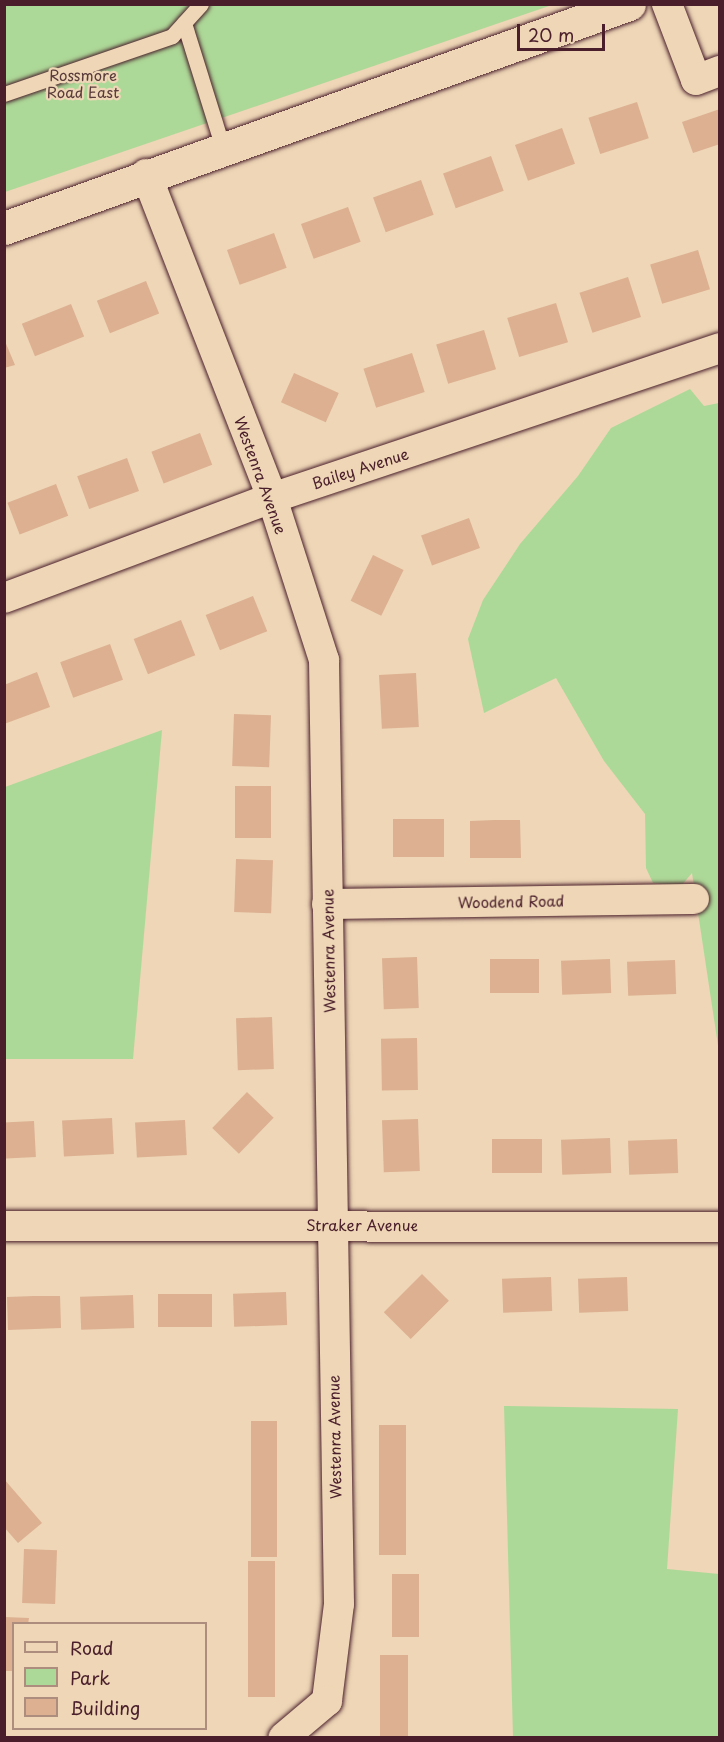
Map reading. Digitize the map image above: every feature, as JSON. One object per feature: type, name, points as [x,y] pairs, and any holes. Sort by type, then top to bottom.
[{"type":"main road","points":[[4,228],[146,174],[629,4]]},
{"type":"street","points":[[667,4],[696,80],[720,71]]},
{"type":"street","name":"Westenra Avenue","points":[[146,174],[272,498],[324,660],[331,1225],[339,1604],[327,1701],[283,1737]]},
{"type":"street","name":"Bailey Avenue","points":[[4,598],[272,498],[720,348]]},
{"type":"street","name":"Woodend Road","points":[[327,904],[694,899]]},
{"type":"street","name":"Straker Avenue","points":[[4,1227],[331,1225],[720,1227]]},
{"type":"lane","points":[[4,94],[172,36],[201,4]]},
{"type":"lane","points":[[184,23],[223,148]]},
{"type":"green space","name":"Rossmore Road East","points":[[4,5],[552,5],[5,192]]},
{"type":"green space","points":[[690,389],[704,406],[719,403],[719,1052],[692,873],[681,886],[653,883],[646,868],[645,814],[604,761],[556,678],[484,713],[468,639],[483,600],[520,544],[578,476],[611,428]]},
{"type":"green space","points":[[162,730],[133,1059],[5,1059],[5,787]]},
{"type":"green space","points":[[504,1406],[678,1409],[667,1569],[719,1574],[719,1737],[513,1737]]},
{"type":"building","points":[[637,102],[649,138],[600,154],[588,118]]},
{"type":"building","points":[[720,109],[720,144],[693,153],[682,122]]},
{"type":"building","points":[[562,128],[575,164],[528,181],[515,145]]},
{"type":"building","points":[[491,156],[504,191],[456,208],[443,173]]},
{"type":"building","points":[[421,180],[434,215],[386,232],[373,197]]},
{"type":"building","points":[[348,207],[361,242],[314,259],[301,224]]},
{"type":"building","points":[[274,233],[287,268],[240,285],[227,250]]},
{"type":"building","points":[[698,250],[710,289],[662,304],[650,265]]},
{"type":"building","points":[[628,277],[641,317],[592,333],[579,293]]},
{"type":"building","points":[[146,281],[159,313],[110,333],[97,301]]},
{"type":"building","points":[[556,303],[568,342],[519,357],[507,318]]},
{"type":"building","points":[[71,304],[84,336],[35,356],[22,324]]},
{"type":"building","points":[[484,330],[496,369],[448,384],[436,345]]},
{"type":"building","points":[[4,339],[15,365],[4,368]]},
{"type":"building","points":[[412,353],[425,392],[376,408],[363,369]]},
{"type":"building","points":[[294,373],[339,393],[326,422],[281,402]]},
{"type":"building","points":[[200,433],[212,465],[164,483],[151,452]]},
{"type":"building","points":[[127,458],[139,491],[89,509],[77,476]]},
{"type":"building","points":[[56,484],[68,516],[20,534],[7,503]]},
{"type":"building","points":[[469,518],[480,548],[432,566],[421,535]]},
{"type":"building","points":[[373,555],[404,570],[381,616],[351,601]]},
{"type":"building","points":[[253,596],[267,631],[220,650],[206,615]]},
{"type":"building","points":[[181,620],[195,655],[148,674],[134,639]]},
{"type":"building","points":[[110,644],[123,680],[73,698],[60,662]]},
{"type":"building","points":[[37,672],[50,707],[4,724],[4,685]]},
{"type":"building","points":[[416,673],[419,727],[382,729],[379,675]]},
{"type":"building","points":[[234,714],[271,715],[269,767],[232,766]]},
{"type":"building","points":[[235,786],[271,786],[271,838],[235,838]]},
{"type":"building","points":[[393,819],[444,819],[444,857],[393,857]]},
{"type":"building","points":[[520,820],[521,858],[470,858],[470,821]]},
{"type":"building","points":[[236,859],[273,860],[271,913],[234,912]]},
{"type":"building","points":[[417,957],[419,1008],[384,1009],[382,958]]},
{"type":"building","points":[[490,959],[539,959],[539,993],[490,993]]},
{"type":"building","points":[[610,959],[611,993],[562,995],[561,961]]},
{"type":"building","points":[[675,960],[676,994],[628,996],[627,962]]},
{"type":"building","points":[[272,1017],[274,1069],[238,1070],[236,1018]]},
{"type":"building","points":[[417,1038],[418,1090],[382,1091],[381,1039]]},
{"type":"building","points":[[247,1092],[274,1118],[239,1154],[212,1128]]},
{"type":"building","points":[[112,1118],[114,1154],[64,1157],[62,1121]]},
{"type":"building","points":[[418,1119],[420,1171],[384,1172],[382,1120]]},
{"type":"building","points":[[185,1120],[187,1155],[137,1158],[135,1123]]},
{"type":"building","points":[[34,1121],[36,1157],[6,1159],[4,1123]]},
{"type":"building","points":[[610,1138],[611,1173],[562,1175],[561,1140]]},
{"type":"building","points":[[492,1139],[542,1139],[542,1173],[492,1173]]},
{"type":"building","points":[[677,1139],[678,1173],[629,1175],[628,1141]]},
{"type":"building","points":[[422,1274],[449,1301],[411,1339],[384,1312]]},
{"type":"building","points":[[551,1277],[552,1311],[503,1313],[502,1279]]},
{"type":"building","points":[[627,1277],[628,1311],[579,1313],[578,1279]]},
{"type":"building","points":[[286,1292],[287,1325],[234,1327],[233,1294]]},
{"type":"building","points":[[158,1294],[212,1294],[212,1327],[158,1327]]},
{"type":"building","points":[[133,1295],[134,1328],[81,1330],[80,1297]]},
{"type":"building","points":[[60,1296],[61,1328],[8,1330],[7,1297]]},
{"type":"building","points":[[251,1421],[277,1421],[277,1557],[251,1557]]},
{"type":"building","points":[[379,1425],[406,1425],[406,1555],[379,1555]]},
{"type":"building","points":[[4,1479],[42,1523],[18,1543],[4,1527]]},
{"type":"building","points":[[24,1549],[57,1550],[55,1604],[22,1603]]},
{"type":"building","points":[[248,1561],[275,1561],[275,1697],[248,1697]]},
{"type":"building","points":[[392,1574],[419,1574],[419,1637],[392,1637]]},
{"type":"building","points":[[4,1617],[29,1618],[28,1622],[12,1622],[12,1671],[4,1671]]},
{"type":"building","points":[[380,1655],[408,1655],[408,1738],[380,1738]]}]
